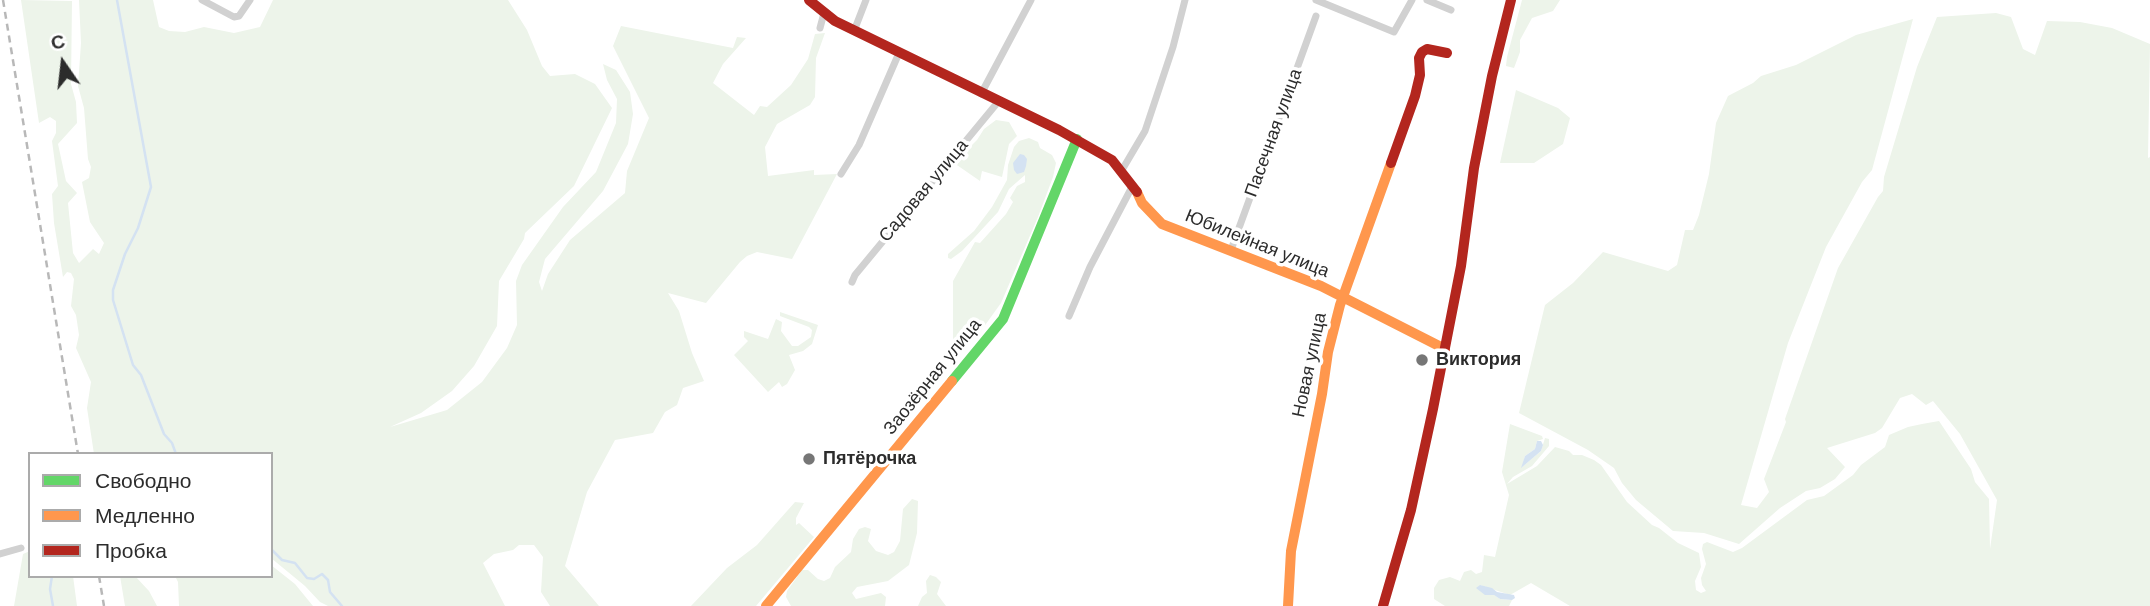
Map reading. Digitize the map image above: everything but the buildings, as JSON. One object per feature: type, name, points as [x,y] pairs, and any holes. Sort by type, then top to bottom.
[{"type":"street","points":[[202,0],[234,17],[239,16],[250,0]]},
{"type":"street","name":"Юбилейная улица","points":[[809,0],[824,13],[854,31],[1076,139],[1112,160],[1133,185],[1142,203],[1162,224],[1321,286],[1445,349]]},
{"type":"street","points":[[854,31],[866,0]]},
{"type":"street","points":[[981,94],[1031,0]]},
{"type":"street","points":[[1122,170],[1145,131],[1173,47],[1185,0]]},
{"type":"street","points":[[1317,0],[1394,32],[1412,0]]},
{"type":"street","points":[[1427,0],[1451,10]]},
{"type":"street","points":[[1382,606],[1411,510],[1461,266],[1474,168],[1492,76],[1511,0]]},
{"type":"street","points":[[820,28],[824,13]]},
{"type":"street","name":"Пасечная улица","points":[[1231,250],[1316,16]]},
{"type":"street","name":"Новая улица","points":[[1288,606],[1294,532],[1328,352],[1342,299],[1415,96],[1420,75],[1419,58],[1427,49],[1447,53]]},
{"type":"street","points":[[841,174],[859,145],[898,53]]},
{"type":"street","name":"Садовая улица","points":[[852,282],[998,102]]},
{"type":"street","name":"Заозёрная улица","points":[[766,606],[1003,319],[1076,139]]},
{"type":"street","points":[[1069,316],[1090,267],[1133,185]]},
{"type":"street","points":[[0,554],[21,548]]},
{"type":"shaded area","points":[[21,0],[72,1],[71,84],[76,102],[77,123],[58,144],[66,181],[77,193],[68,203],[73,253],[79,263],[93,249],[99,254],[104,243],[90,222],[82,182],[89,178],[91,167],[84,108],[78,86],[81,43],[79,0],[153,0],[159,27],[185,32],[204,27],[234,33],[260,27],[273,0],[508,0],[527,30],[542,66],[550,76],[575,74],[595,84],[612,108],[574,186],[525,233],[499,281],[497,326],[474,366],[452,391],[421,413],[390,427],[447,410],[482,382],[507,348],[517,325],[516,281],[522,265],[563,207],[596,172],[616,123],[617,99],[607,80],[603,64],[616,70],[630,92],[633,114],[628,144],[603,191],[545,259],[539,282],[542,291],[548,274],[570,240],[625,193],[627,171],[649,118],[613,46],[621,26],[733,48],[737,37],[746,38],[723,64],[713,83],[754,115],[760,106],[767,107],[791,85],[808,59],[815,34],[825,33],[816,58],[815,97],[810,105],[777,124],[765,147],[768,176],[814,170],[814,175],[837,174],[792,259],[757,252],[747,256],[706,303],[668,293],[679,311],[704,381],[683,388],[677,405],[665,412],[653,433],[615,440],[587,492],[565,566],[599,606],[550,606],[541,592],[543,557],[534,545],[519,545],[513,550],[494,554],[483,563],[505,606],[328,606],[273,560],[273,452],[94,452],[87,408],[91,382],[76,348],[79,335],[76,315],[71,306],[74,279],[71,273],[67,272],[63,277],[54,223],[52,194],[58,186],[52,141],[56,133],[56,121],[50,117],[39,123]]},
{"type":"shaded area","points":[[1522,0],[1560,0],[1553,11],[1532,18],[1520,40],[1520,52],[1514,68],[1506,66],[1507,57]]},
{"type":"shaded area","points":[[1996,13],[2011,17],[2023,49],[2035,55],[2047,21],[2080,22],[2112,28],[2150,44],[2150,606],[1570,606],[1531,583],[1510,595],[1480,585],[1500,599],[1512,600],[1509,606],[1445,606],[1434,599],[1434,588],[1439,580],[1450,577],[1460,581],[1464,572],[1482,572],[1484,555],[1495,557],[1509,495],[1502,472],[1510,424],[1542,436],[1543,439],[1537,441],[1535,449],[1525,456],[1522,467],[1541,451],[1545,438],[1549,439],[1549,446],[1532,466],[1513,477],[1507,484],[1537,466],[1555,447],[1594,460],[1601,465],[1627,502],[1652,525],[1678,543],[1699,553],[1701,567],[1695,581],[1696,590],[1701,593],[1706,591],[1701,578],[1706,564],[1703,544],[1707,542],[1733,552],[1742,548],[1807,500],[1824,496],[1853,475],[1861,465],[1885,447],[1889,435],[1908,427],[1939,421],[1971,469],[1975,482],[1989,499],[1990,549],[1997,500],[1960,434],[1933,401],[1926,405],[1912,394],[1900,398],[1882,428],[1875,433],[1827,448],[1845,467],[1835,479],[1820,488],[1806,491],[1780,508],[1739,544],[1704,533],[1673,531],[1636,500],[1614,468],[1588,450],[1519,413],[1545,305],[1573,283],[1603,252],[1668,271],[1677,265],[1685,230],[1693,230],[1699,215],[1709,174],[1716,123],[1728,96],[1761,76],[1796,65],[1856,35],[1913,19],[1872,170],[1862,182],[1826,247],[1788,343],[1741,505],[1757,508],[1769,492],[1764,479],[1838,268],[1883,191],[1884,177],[1917,67],[1937,17]]},
{"type":"shaded area","points":[[1516,90],[1558,108],[1570,118],[1563,144],[1534,163],[1500,163]]},
{"type":"shaded area","points":[[996,120],[1009,122],[1017,136],[1009,144],[1002,177],[982,171],[980,181],[954,163],[984,129]]},
{"type":"shaded area","points":[[1029,138],[1038,142],[1040,148],[1052,155],[1056,163],[1053,177],[1001,303],[978,335],[960,349],[953,348],[953,281],[975,242],[980,243],[1006,214],[1013,202],[1010,198],[1017,186],[1025,182],[1025,175],[1009,189],[998,212],[962,251],[951,259],[948,254],[974,231],[992,207],[1007,180],[1008,165],[1014,147],[1019,141]]},
{"type":"shaded area","points":[[780,312],[818,325],[812,344],[803,351],[789,355],[795,370],[787,384],[782,387],[779,382],[768,392],[734,355],[748,341],[744,337],[744,331],[768,339],[776,319],[782,322],[781,331],[792,346],[798,346],[811,337],[812,330],[809,327],[780,316]]},
{"type":"shaded area","points":[[912,499],[918,501],[917,533],[909,565],[888,581],[857,587],[852,593],[856,599],[881,593],[886,597],[885,606],[791,606],[786,597],[787,591],[802,570],[808,570],[824,581],[830,578],[835,567],[851,552],[853,539],[859,529],[871,529],[868,541],[876,551],[888,555],[894,552],[900,541],[903,509]]},
{"type":"shaded area","points":[[795,502],[804,503],[796,518],[796,525],[799,523],[814,537],[756,606],[691,606],[727,568],[757,545]]},
{"type":"shaded area","points":[[28,552],[28,578],[73,578],[77,606],[14,606],[23,554]]},
{"type":"shaded area","points":[[273,567],[295,584],[313,606],[179,606],[176,578],[273,578]]},
{"type":"shaded area","points":[[930,575],[941,582],[937,594],[946,606],[918,606],[927,593],[926,581]]},
{"type":"shaded area","points":[[120,578],[137,578],[149,591],[157,606],[125,606]]},
{"type":"water","points":[[1020,154],[1027,159],[1026,166],[1024,172],[1017,174],[1013,163]]},
{"type":"water","points":[[1537,441],[1541,441],[1543,445],[1541,451],[1521,468],[1525,456],[1535,449]]},
{"type":"water","points":[[1480,585],[1514,595],[1515,598],[1500,599],[1494,595],[1485,595],[1476,588]]},
{"type":"waterway","points":[[117,0],[151,187],[138,228],[125,254],[113,290],[113,300],[133,365],[141,375],[164,434],[175,452]]},
{"type":"waterway","points":[[273,551],[282,560],[295,563],[307,578],[314,579],[322,574],[328,580],[330,592],[342,606]]},
{"type":"waterway","points":[[52,578],[50,589],[53,606]]},
{"type":"railway","points":[[3,0],[78,452]]},
{"type":"railway","points":[[99,578],[104,606]]},
{"type":"traffic: fast","points":[[952,381],[1003,319],[1077,139]]},
{"type":"traffic: slow","points":[[1288,606],[1291,551],[1328,352],[1340,305],[1391,163]]},
{"type":"traffic: slow","points":[[1137,192],[1142,203],[1162,224],[1321,286],[1445,349]]},
{"type":"traffic: slow","points":[[766,606],[952,381]]},
{"type":"traffic: jam","points":[[809,0],[835,21],[1059,130],[1112,160],[1137,192]]},
{"type":"traffic: jam","points":[[1383,606],[1411,510],[1433,409],[1461,266],[1474,168],[1492,76],[1511,0]]},
{"type":"traffic: jam","points":[[1391,163],[1415,96],[1422,52],[1427,49],[1447,53]]},
{"type":"place","name":"Виктория","points":[[1422,360]]},
{"type":"place","name":"Пятёрочка","points":[[809,459]]}]
